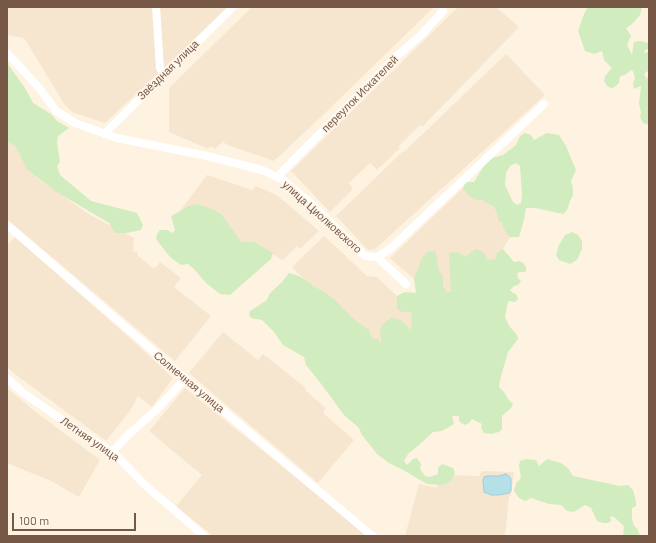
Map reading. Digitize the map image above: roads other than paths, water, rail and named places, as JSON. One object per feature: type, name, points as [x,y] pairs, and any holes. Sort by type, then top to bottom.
[{"type":"street","points":[[156,7],[160,68],[163,75]]},
{"type":"street","name":"Звёздная улица","points":[[104,134],[233,7]]},
{"type":"street","name":"переулок Искателей","points":[[276,176],[397,56],[421,35],[443,11]]},
{"type":"street","name":"улица Циолковского","points":[[7,53],[40,90],[56,111],[75,123],[117,138],[207,156],[262,170],[276,176],[312,204],[365,256],[377,257]]},
{"type":"street","points":[[406,284],[377,257],[390,249],[544,104]]},
{"type":"street","name":"Солнечная улица","points":[[7,225],[185,379],[373,536]]},
{"type":"street","name":"Летняя улица","points":[[7,378],[22,392],[112,452],[144,484],[204,536]]},
{"type":"street","points":[[112,452],[127,436],[156,410],[185,379]]},
{"type":"water","points":[[506,474],[511,479],[511,491],[509,493],[491,495],[484,492],[484,477]]}]
